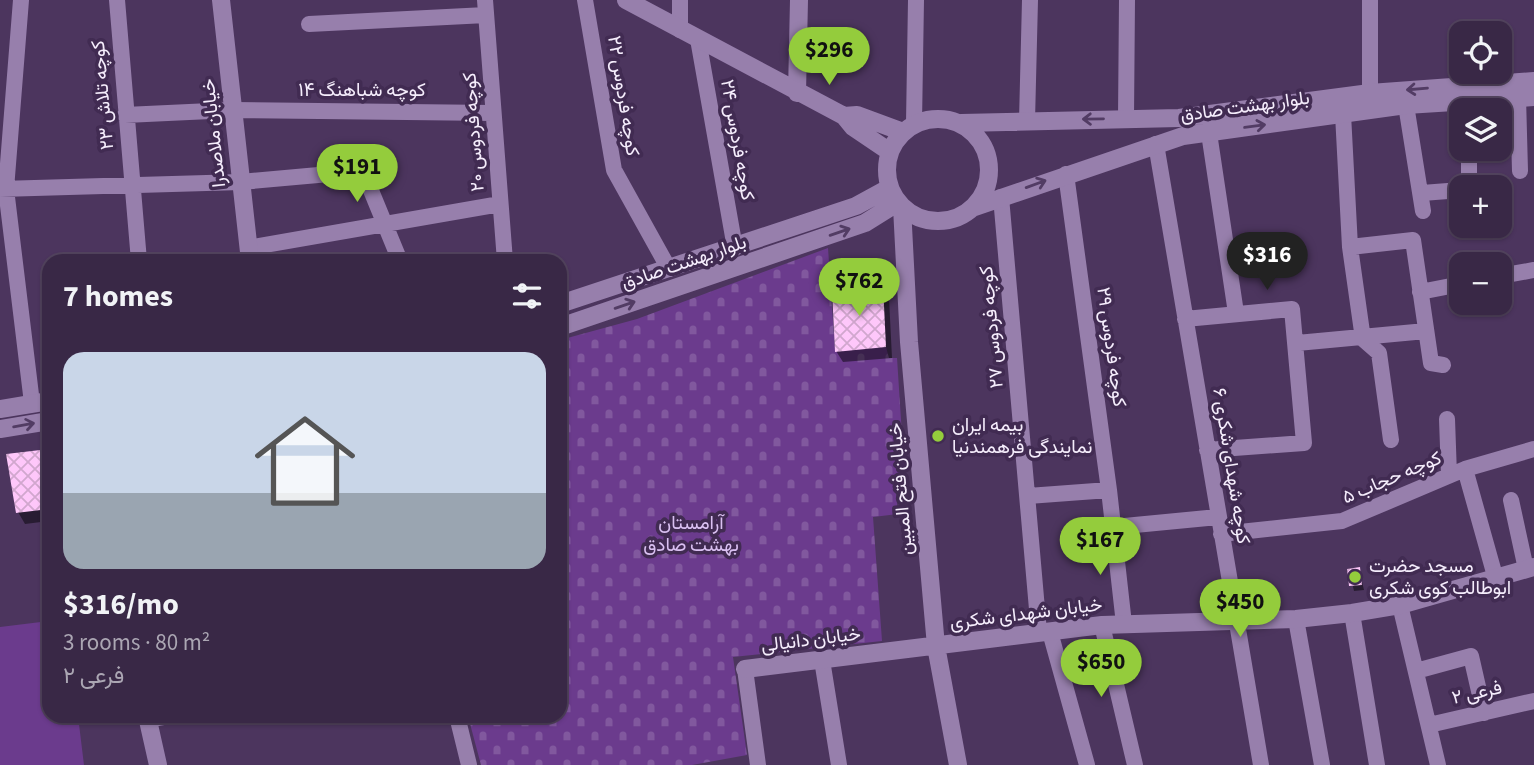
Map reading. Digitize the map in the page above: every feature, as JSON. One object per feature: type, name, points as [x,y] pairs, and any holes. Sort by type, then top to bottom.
[{"type":"street","points":[[0,409],[41,402],[3,189],[21,0]]},
{"type":"street","name":"کوچه تلاش ۲۳","points":[[116,0],[138,254]]},
{"type":"street","name":"خیابان ملاصدرا","points":[[221,0],[249,254]]},
{"type":"street","name":"کوچه فردوس ۲۲","points":[[585,0],[614,170],[669,269]]},
{"type":"street","points":[[626,0],[845,117],[853,127],[890,152]]},
{"type":"street","points":[[680,0],[680,30]]},
{"type":"street","points":[[797,93],[799,0]]},
{"type":"street","points":[[845,117],[857,115],[909,127],[945,118],[961,123],[975,133],[984,146],[989,163],[989,179],[983,195],[972,208],[958,218],[942,222],[925,220],[896,199],[886,173],[890,152],[909,127],[916,0]]},
{"type":"street","points":[[1027,121],[1030,0]]},
{"type":"street","points":[[1126,118],[1127,0]]},
{"type":"street","points":[[1370,0],[1370,93]]},
{"type":"street","points":[[309,24],[486,7]]},
{"type":"street","name":"کوچه فردوس ۲۰","points":[[486,7],[504,254]]},
{"type":"street","name":"کوچه فردوس ۲۴","points":[[698,39],[735,248]]},
{"type":"street","name":"بلوار بهشت صادق","points":[[972,208],[1156,144],[1209,133],[1406,105],[1534,81]]},
{"type":"street","name":"بلوار بهشت صادق","points":[[961,123],[1208,115],[1370,93],[1470,91],[1526,97]]},
{"type":"street","points":[[1520,171],[1526,97]]},
{"type":"street","points":[[1406,105],[1423,211]]},
{"type":"street","name":"کوچه شباهنگ ۱۴","points":[[125,115],[232,110],[493,113]]},
{"type":"street","points":[[1343,114],[1350,247],[1363,339],[1379,353],[1391,440]]},
{"type":"street","points":[[1154,118],[1156,144]]},
{"type":"street","points":[[1209,133],[1236,313]]},
{"type":"street","name":"کوچه شهدای شکری ۶","points":[[1156,144],[1261,765]]},
{"type":"street","points":[[3,189],[241,181],[363,171],[397,254]]},
{"type":"street","name":"کوچه فردوس ۲۹","points":[[1066,174],[1110,490],[1124,624]]},
{"type":"street","points":[[1422,193],[1449,187]]},
{"type":"street","name":"کوچه فردوس ۲۷","points":[[1001,197],[1028,496],[1045,632],[1087,765]]},
{"type":"street","name":"بلوار بهشت صادق","points":[[567,302],[856,206],[896,199]]},
{"type":"street","name":"بلوار بهشت صادق","points":[[567,325],[865,223],[896,199]]},
{"type":"street","name":"خیابان فتح المبین","points":[[896,199],[936,646],[958,765]]},
{"type":"street","points":[[249,254],[384,223],[500,204]]},
{"type":"street","points":[[1350,247],[1413,240],[1431,363],[1443,365]]},
{"type":"street","points":[[1512,274],[1534,270]]},
{"type":"street","points":[[1420,292],[1449,286]]},
{"type":"street","points":[[1185,319],[1292,309],[1304,443],[1207,450]]},
{"type":"street","points":[[1297,343],[1363,339],[1426,331]]},
{"type":"street","points":[[1447,418],[1449,475]]},
{"type":"street","points":[[0,429],[42,422]]},
{"type":"street","name":"کوچه حجاب ۵","points":[[1221,534],[1342,522],[1449,475],[1534,449]]},
{"type":"street","points":[[1465,469],[1495,576]]},
{"type":"street","points":[[1028,496],[1110,490]]},
{"type":"street","points":[[1511,500],[1530,568]]},
{"type":"street","points":[[1114,527],[1218,517]]},
{"type":"street","name":"خیابان شهدای شکری","points":[[936,646],[1102,625],[1296,620],[1352,613],[1400,605],[1530,568]]},
{"type":"street","points":[[1400,605],[1438,765]]},
{"type":"street","points":[[1352,613],[1377,765]]},
{"type":"street","points":[[1296,620],[1322,765]]},
{"type":"street","points":[[1102,625],[1135,765]]},
{"type":"street","name":"خیابان دانیالی","points":[[758,765],[745,669],[936,646]]},
{"type":"street","points":[[1416,671],[1471,656],[1484,713]]},
{"type":"street","points":[[822,660],[839,765]]},
{"type":"street","name":"فرعی ۲","points":[[1429,725],[1534,701]]},
{"type":"street","points":[[148,723],[158,765]]},
{"type":"street","points":[[459,723],[469,765]]},
{"type":"green space","name":"آرامستان بهشت صادق","points":[[828,248],[835,351],[886,347],[889,358],[897,358],[905,482],[895,483],[898,514],[873,517],[882,641],[733,657],[747,755],[692,765],[481,765],[470,723],[567,723],[567,338],[637,319]]},
{"type":"green space","points":[[42,622],[42,723],[79,723],[84,765],[0,765],[0,627]]},
{"type":"building","points":[[883,285],[886,347],[835,352],[832,289]]},
{"type":"building","points":[[42,450],[42,510],[16,513],[6,454]]},
{"type":"building","name":"مسجد حضرت ابوطالب کوی شکری","points":[[1360,567],[1362,585],[1349,586],[1347,569]]},
{"type":"place","name":"بیمه ایران نمایندگی فرهمندنیا","points":[[938,436]]},
{"type":"place","name":"مسجد حضرت ابوطالب کوی شکری","points":[[1355,577]]}]
